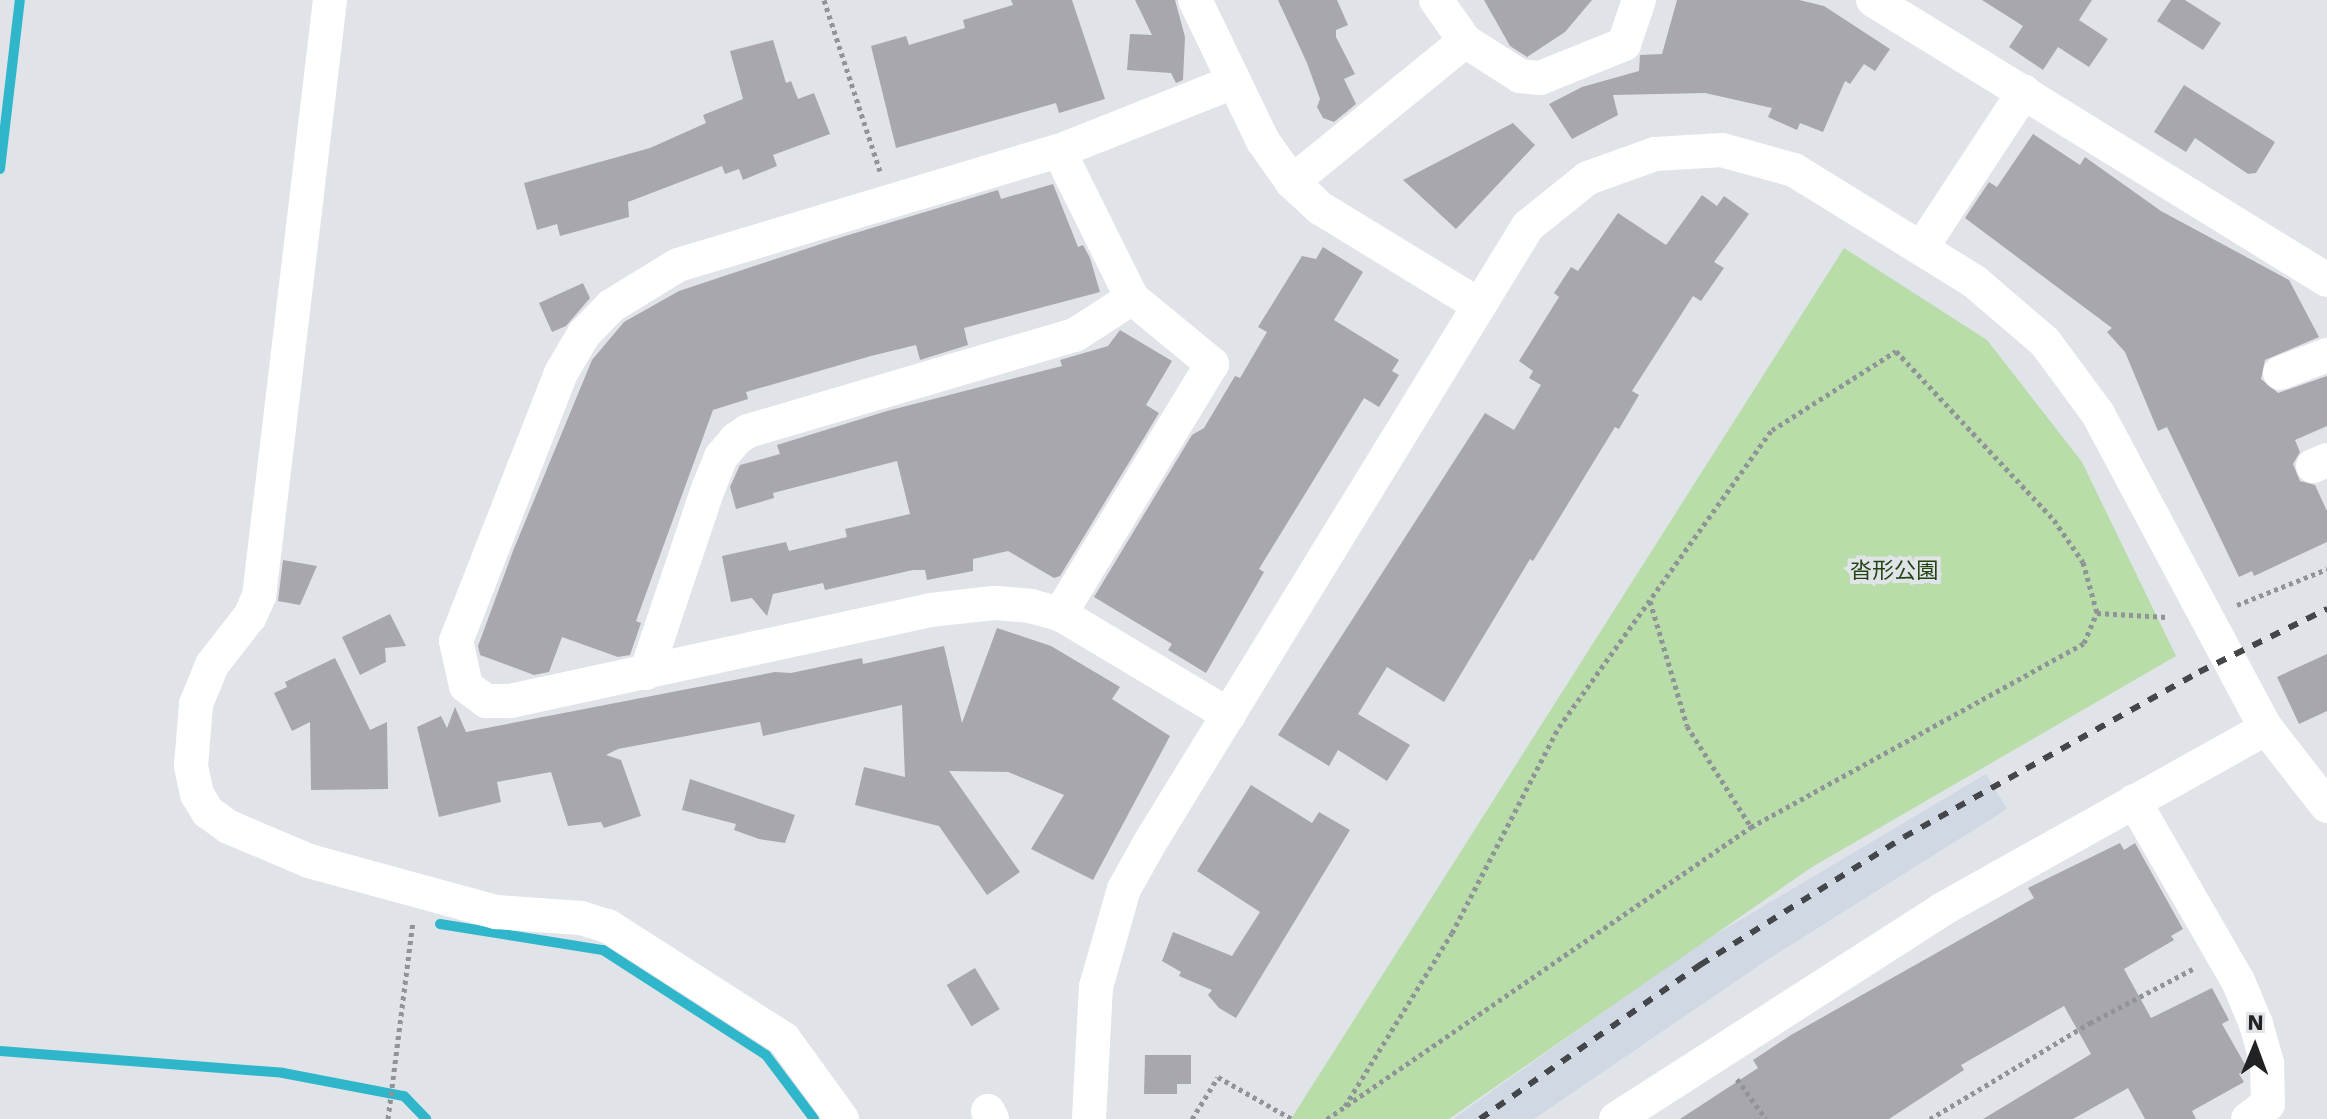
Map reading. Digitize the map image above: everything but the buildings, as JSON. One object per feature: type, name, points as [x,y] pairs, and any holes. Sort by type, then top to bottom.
[{"type":"street","points":[[330,0],[259,596],[250,616],[212,665],[196,704],[191,766],[197,794],[208,812],[229,827],[309,861],[416,893],[496,912],[581,918],[608,926],[784,1039],[842,1119]]},
{"type":"street","points":[[1195,0],[1263,141],[1292,182],[1320,208],[1477,304]]},
{"type":"street","points":[[1436,0],[1465,41],[1520,76],[1540,78],[1624,44],[1639,0]]},
{"type":"street","points":[[1889,4],[2325,284]]},
{"type":"street","points":[[1292,182],[1465,41]]},
{"type":"street","points":[[1229,715],[1060,614],[994,603],[931,610],[509,701],[486,701],[466,686],[456,641],[561,373],[584,334],[643,283],[678,265],[890,198],[1059,151],[1233,82]]},
{"type":"street","points":[[1922,247],[2024,92]]},
{"type":"street","points":[[1089,1119],[1089,1047],[1107,937],[1124,889],[1477,304],[1528,226],[1557,199],[1588,178],[1655,154],[1722,150],[1763,158],[1831,189],[1922,247],[2012,311],[2074,379],[2125,461],[2266,728],[2327,806]]},
{"type":"street","points":[[1059,151],[1132,298],[1212,364],[1060,614]]},
{"type":"street","points":[[646,673],[708,489],[721,457],[736,439],[748,431],[1075,335],[1132,298]]},
{"type":"street","points":[[2280,373],[2327,355]]},
{"type":"street","points":[[1616,1119],[1941,910],[2266,728]]},
{"type":"street","points":[[2134,801],[2222,953],[2256,1024],[2267,1063],[2268,1104],[2248,1119]]},
{"type":"path","points":[[824,0],[890,198]]},
{"type":"path","points":[[1327,1119],[1751,827],[2084,643],[2097,613],[2083,562],[2054,520],[1896,351],[1772,430],[1559,727],[1452,933],[1345,1106]]},
{"type":"path","points":[[2230,605],[2245,606],[2327,569]]},
{"type":"path","points":[[1650,600],[1687,726],[1751,827]]},
{"type":"path","points":[[2097,613],[2172,617]]},
{"type":"path","points":[[388,1119],[416,893]]},
{"type":"path","points":[[1930,1119],[2090,1023],[2222,953]]},
{"type":"path","points":[[1718,1052],[1766,1119]]},
{"type":"path","points":[[1192,1119],[1218,1077],[1292,1119]]},
{"type":"shaded area","points":[[1986,774],[2007,809],[1770,958],[1534,1119],[1453,1119],[1693,948]]},
{"type":"green space","name":"沓形公園","points":[[1844,248],[1987,340],[2082,462],[2176,656],[1812,867],[1449,1119],[1291,1119]]},
{"type":"waterway","points":[[0,169],[20,0]]},
{"type":"waterway","points":[[440,924],[603,950],[766,1055],[814,1119]]},
{"type":"waterway","points":[[0,1051],[283,1073],[404,1096],[426,1119]]},
{"type":"railway","points":[[1480,1119],[1700,965],[1904,837],[2199,672],[2327,609]]}]
